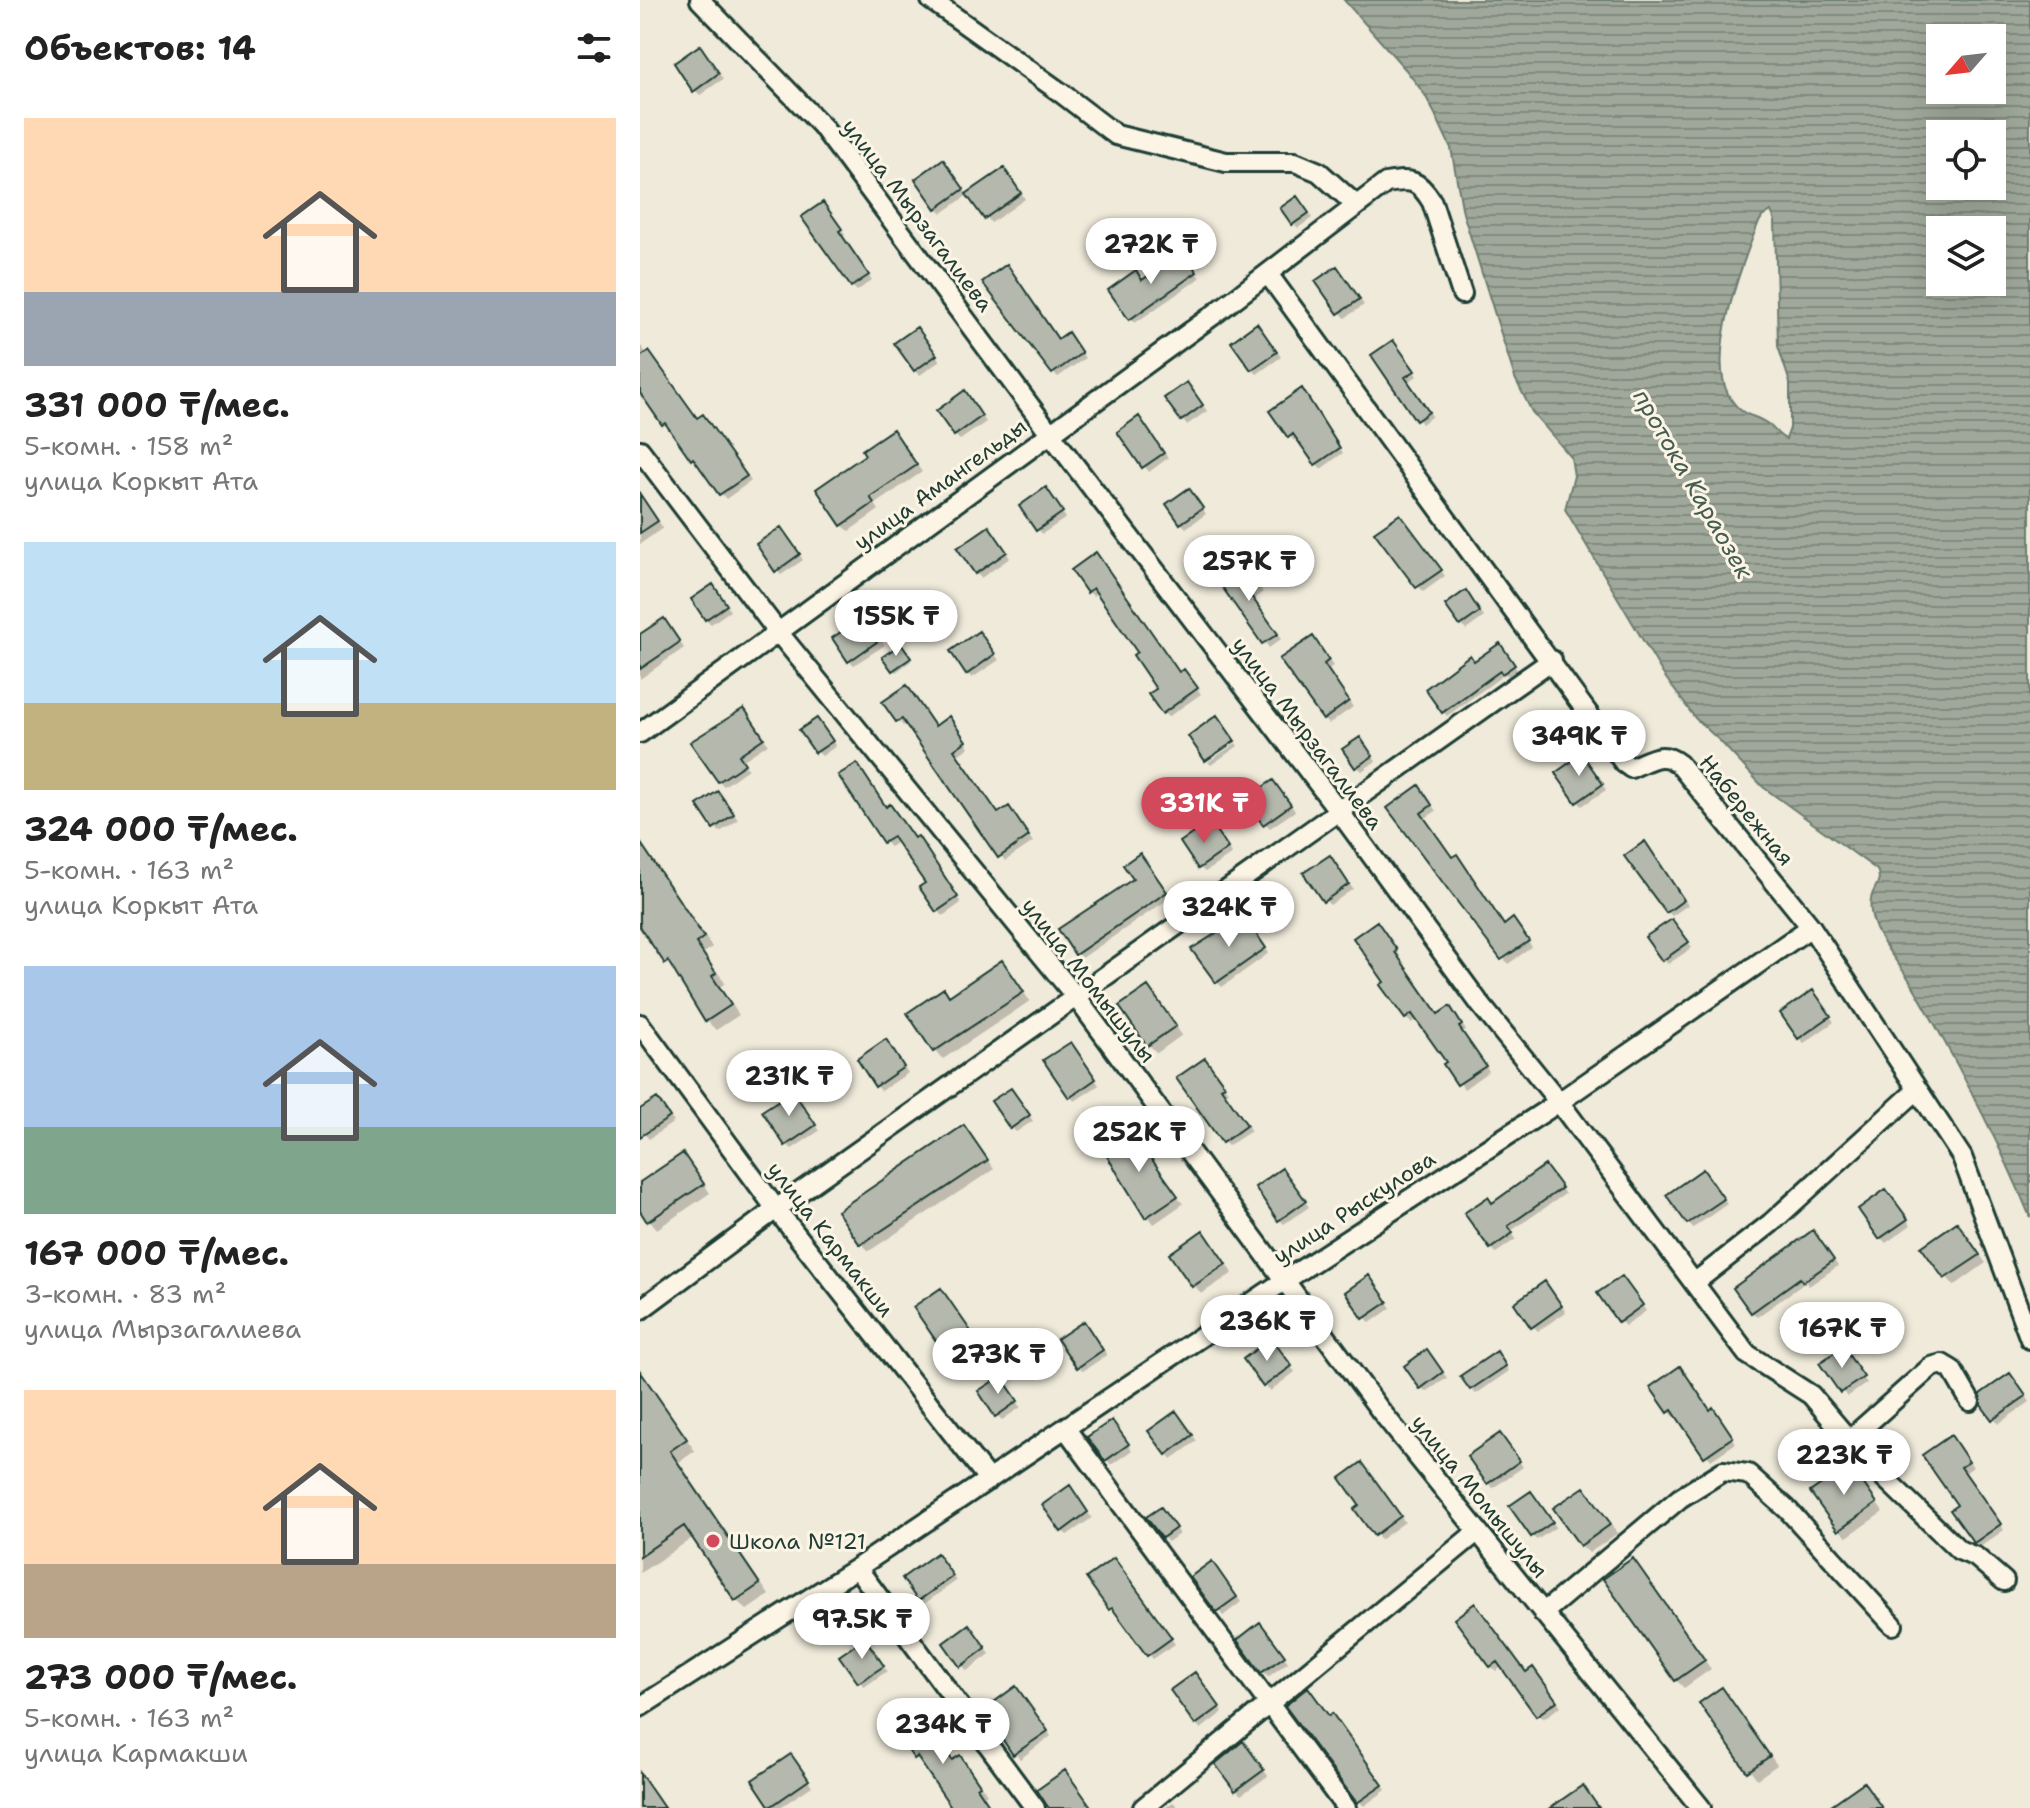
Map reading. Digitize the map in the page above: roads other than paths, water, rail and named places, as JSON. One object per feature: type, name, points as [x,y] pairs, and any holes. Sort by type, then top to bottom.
[{"type":"street","name":"улица Мырзагалиева","points":[[700,0],[822,126],[1050,433],[1339,811],[1480,1004],[1559,1102],[1747,1354],[1811,1395],[1849,1440]]},
{"type":"street","points":[[931,0],[1116,135],[1226,162],[1295,162],[1319,172],[1356,205]]},
{"type":"street","name":"улица Амангельды","points":[[640,733],[1268,274],[1386,183],[1410,180],[1424,188],[1432,202],[1462,294]]},
{"type":"street","name":"Набережная","points":[[1268,274],[1552,660],[1624,763],[1631,768],[1659,756],[1669,756],[1679,764],[1811,927],[1962,1157],[2030,1339]]},
{"type":"street","name":"улица Момышулы","points":[[640,450],[778,632],[1076,997],[1380,1410],[1701,1808]]},
{"type":"street","points":[[640,1310],[776,1209],[1552,660]]},
{"type":"street","name":"улица Рыскулова","points":[[640,1707],[857,1568],[1284,1281],[1559,1102],[1811,927]]},
{"type":"street","name":"улица Кармакши","points":[[640,1024],[776,1209],[989,1480]]},
{"type":"street","points":[[1694,1283],[1771,1223],[1917,1090]]},
{"type":"street","points":[[1970,1401],[1952,1370],[1942,1364],[1931,1367],[1849,1440],[1959,1550],[1976,1557],[2004,1581]]},
{"type":"street","points":[[1066,1429],[1346,1808]]},
{"type":"street","points":[[1543,1613],[1680,1498],[1723,1471],[1748,1474],[1787,1509],[1893,1625]]},
{"type":"street","points":[[1143,1808],[1478,1531]]},
{"type":"street","points":[[857,1568],[1035,1808]]},
{"type":"water","name":"протока Караозек","points":[[1344,0],[2030,0],[2030,1217],[1962,1074],[1911,983],[1876,929],[1870,906],[1878,881],[1877,870],[1763,787],[1695,718],[1663,674],[1565,509],[1574,476],[1571,457],[1532,412],[1515,378],[1463,213],[1451,148],[1425,95]],"holes":[[[1771,211],[1775,221],[1778,346],[1790,383],[1790,428],[1786,439],[1768,424],[1738,408],[1729,396],[1723,379],[1724,335],[1736,285],[1758,224]]]},
{"type":"place","name":"Школа №121","points":[[713,1541]]}]
